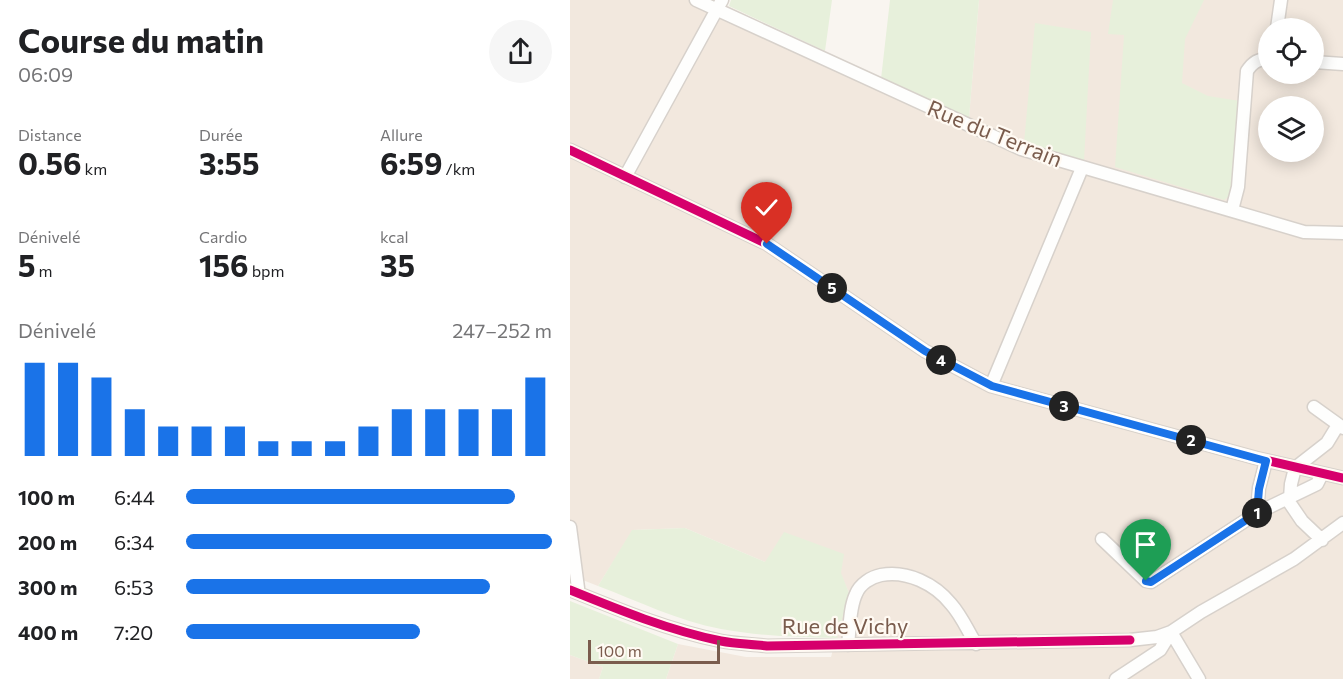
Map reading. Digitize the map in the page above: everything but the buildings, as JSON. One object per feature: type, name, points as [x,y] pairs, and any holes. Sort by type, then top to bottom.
[{"type":"street","name":"Rue du Terrain","points":[[696,0],[719,5],[1021,149],[1304,232],[1343,233]]},
{"type":"street","points":[[1278,18],[1281,0]]},
{"type":"street","points":[[625,177],[719,5]]},
{"type":"street","points":[[1232,210],[1238,187],[1247,71],[1252,63],[1258,60]]},
{"type":"street","points":[[1324,63],[1343,64]]},
{"type":"street","points":[[570,150],[767,244],[925,351],[992,386],[1266,461],[1343,478]]},
{"type":"street","points":[[992,386],[1082,168]]},
{"type":"street","points":[[1314,407],[1340,427],[1327,443],[1295,468],[1289,499],[1302,521],[1322,540]]},
{"type":"street","points":[[1257,513],[1259,489],[1266,461]]},
{"type":"street","points":[[1102,539],[1146,581],[1151,582],[1257,513],[1317,484],[1322,474]]},
{"type":"street","name":"Rue de Vichy","points":[[573,591],[684,632],[724,641],[767,646],[976,644],[1142,639],[1171,632],[1201,612],[1294,559],[1343,523]]},
{"type":"street","points":[[570,527],[578,588],[573,591]]},
{"type":"street","points":[[848,645],[856,594],[864,583],[875,576],[890,573],[927,582],[952,604],[976,644]]},
{"type":"street","points":[[1116,679],[1160,650],[1171,632],[1199,679]]},
{"type":"street","points":[[1142,639],[1146,658]]},
{"type":"shaded area","points":[[570,0],[715,0],[881,79],[969,117],[979,0],[1343,0],[1343,679],[666,679],[678,644],[746,657],[831,657],[849,593],[840,573],[765,562],[685,528],[633,530],[598,586],[570,575]]},
{"type":"shaded area","points":[[570,655],[603,667],[599,679],[570,679]]},
{"type":"green space","points":[[731,0],[832,0],[825,51],[729,6]]},
{"type":"green space","points":[[890,0],[979,0],[969,118],[881,79]]},
{"type":"green space","points":[[1113,0],[1204,0],[1185,39],[1182,83],[1208,96],[1240,101],[1235,192],[1224,200],[1115,167],[1124,35],[1108,34]]},
{"type":"green space","points":[[1035,23],[1091,32],[1084,161],[1024,143]]},
{"type":"green space","points":[[685,528],[765,562],[784,532],[844,554],[841,573],[849,593],[837,638],[764,635],[721,629],[674,616],[598,586],[632,530]]},
{"type":"green space","points":[[570,601],[678,644],[666,679],[599,679],[603,667],[570,655]]},
{"type":"cycle path","points":[[570,150],[767,244],[925,351],[991,386],[1256,458],[1343,478]]},
{"type":"cycle path","points":[[570,590],[682,631],[727,642],[767,646],[1130,640]]},
{"type":"route","points":[[767,244],[925,351],[992,386],[1266,461],[1259,489],[1257,513],[1151,582],[1146,581]]}]
